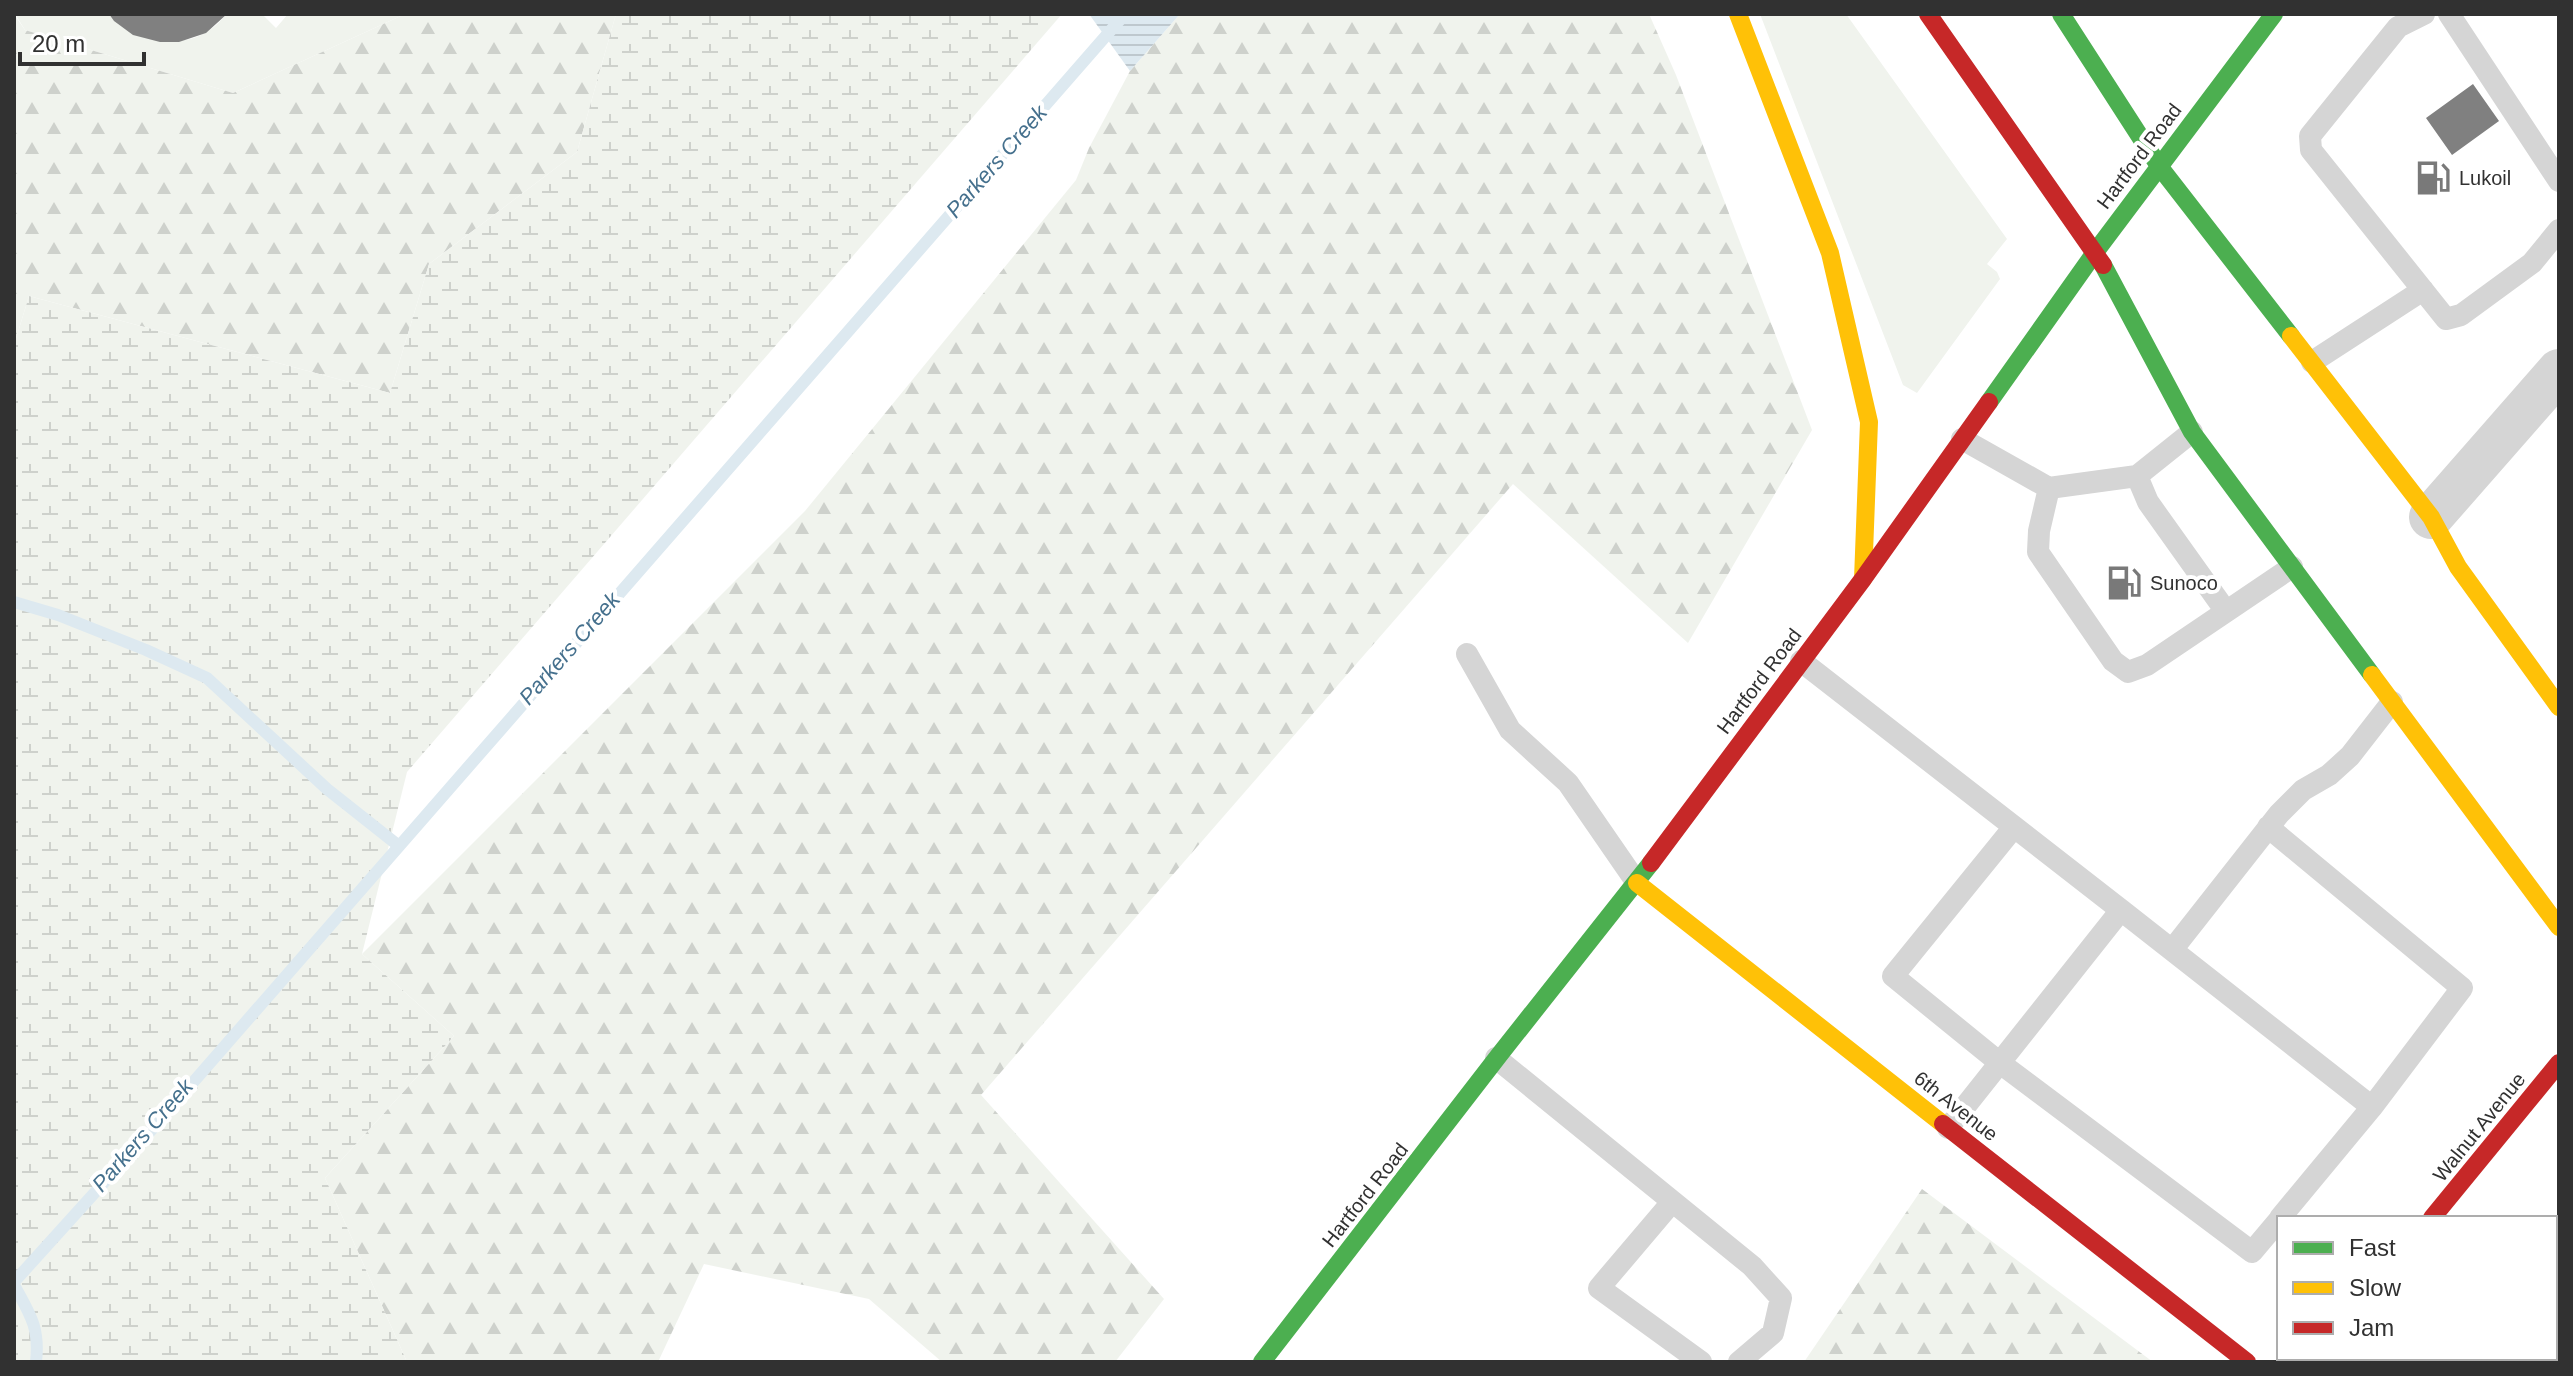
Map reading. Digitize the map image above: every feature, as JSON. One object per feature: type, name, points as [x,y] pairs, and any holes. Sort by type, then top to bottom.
[{"type":"main road","points":[[1738,14],[1830,253],[1869,422],[1863,579]]},
{"type":"main road","points":[[1928,14],[2096,251],[2192,432],[2559,927]]},
{"type":"main road","points":[[2061,14],[2159,166],[2431,517],[2458,567],[2559,707]]},
{"type":"main road","name":"Hartford Road","points":[[1262,1362],[1496,1058],[1637,883],[1863,579],[2096,251],[2274,14]]},
{"type":"main road","name":"6th Avenue","points":[[1637,883],[2247,1362]]},
{"type":"main road","name":"Walnut Avenue","points":[[2434,1216],[2559,1063]]},
{"type":"street","points":[[2431,517],[2559,371]]},
{"type":"lane","points":[[2424,14],[2398,27],[2310,136],[2311,150],[2446,319],[2461,315],[2532,263],[2559,230]]},
{"type":"lane","points":[[2449,14],[2559,181]]},
{"type":"lane","points":[[2312,362],[2423,290]]},
{"type":"lane","points":[[1962,439],[2049,488],[2137,476],[2192,432]]},
{"type":"lane","points":[[2137,476],[2148,502],[2225,610]]},
{"type":"lane","points":[[2049,488],[2039,531],[2038,552],[2113,661],[2128,672],[2147,665],[2292,567]]},
{"type":"lane","points":[[1467,654],[1510,730],[1568,783],[1637,883]]},
{"type":"lane","points":[[1801,661],[2372,1107]]},
{"type":"lane","points":[[2172,950],[2268,827],[2303,790],[2329,775],[2350,756],[2392,702]]},
{"type":"lane","points":[[2014,827],[1893,976],[2000,1063],[2252,1252],[2277,1223]]},
{"type":"lane","points":[[2268,827],[2462,988],[2372,1107],[2282,1216]]},
{"type":"lane","points":[[1948,1128],[2121,910]]},
{"type":"lane","points":[[1496,1058],[1752,1266],[1781,1298],[1773,1333],[1739,1362]]},
{"type":"lane","points":[[1672,1202],[1599,1288],[1701,1362]]},
{"type":"green space","points":[[14,14],[25,30],[233,93],[405,14],[616,14],[577,152],[429,264],[390,393],[29,296],[14,345]]},
{"type":"green space","points":[[15,14],[109,14],[129,31],[170,41],[197,37],[213,28],[227,14],[262,14],[276,28],[288,14],[405,14],[233,93],[25,30]]},
{"type":"green space","points":[[616,14],[1062,14],[407,772],[362,954],[454,1036],[325,1178],[407,1362],[14,1362],[14,345],[29,296],[390,393],[429,264],[577,152]]},
{"type":"green space","points":[[1180,14],[1649,14],[1676,75],[1812,430],[1688,643],[1513,484],[981,1095],[1164,1299],[1115,1362],[942,1362],[869,1299],[704,1264],[658,1362],[407,1362],[325,1178],[454,1036],[362,954],[805,511],[1076,180],[1089,148],[1130,71]]},
{"type":"green space","points":[[1760,14],[1846,14],[2007,239],[1987,264],[2000,279],[1917,393],[1903,385]]},
{"type":"green space","points":[[1922,1189],[2153,1362],[1804,1362]]},
{"type":"shaded area","points":[[1089,14],[1180,14],[1130,71]]},
{"type":"building","points":[[109,14],[227,14],[206,33],[179,42],[160,42],[133,35]]},
{"type":"building","points":[[2473,84],[2499,121],[2452,155],[2426,118]]},
{"type":"waterway","name":"Parkers Creek","points":[[14,1282],[155,1126],[1125,14]]},
{"type":"waterway","points":[[14,602],[58,615],[207,678],[327,789],[399,846]]},
{"type":"waterway","points":[[14,1285],[35,1330],[36,1362]]},
{"type":"traffic: fast","points":[[2061,14],[2159,166],[2291,336]]},
{"type":"traffic: fast","points":[[1989,402],[2096,251],[2274,14]]},
{"type":"traffic: fast","points":[[2103,265],[2192,432],[2372,675]]},
{"type":"traffic: fast","points":[[1262,1362],[1651,863]]},
{"type":"traffic: slow","points":[[1738,14],[1830,253],[1869,422],[1863,579]]},
{"type":"traffic: slow","points":[[2291,336],[2431,517],[2458,567],[2559,707]]},
{"type":"traffic: slow","points":[[2372,675],[2559,927]]},
{"type":"traffic: slow","points":[[1637,883],[1943,1124]]},
{"type":"traffic: jam","points":[[1928,14],[2103,265]]},
{"type":"traffic: jam","points":[[1651,863],[1863,579],[1989,402]]},
{"type":"traffic: jam","points":[[2434,1216],[2559,1063]]},
{"type":"traffic: jam","points":[[1943,1124],[2247,1362]]},
{"type":"place","name":"Lukoil","points":[[2433,178]]},
{"type":"place","name":"Sunoco","points":[[2124,583]]}]
